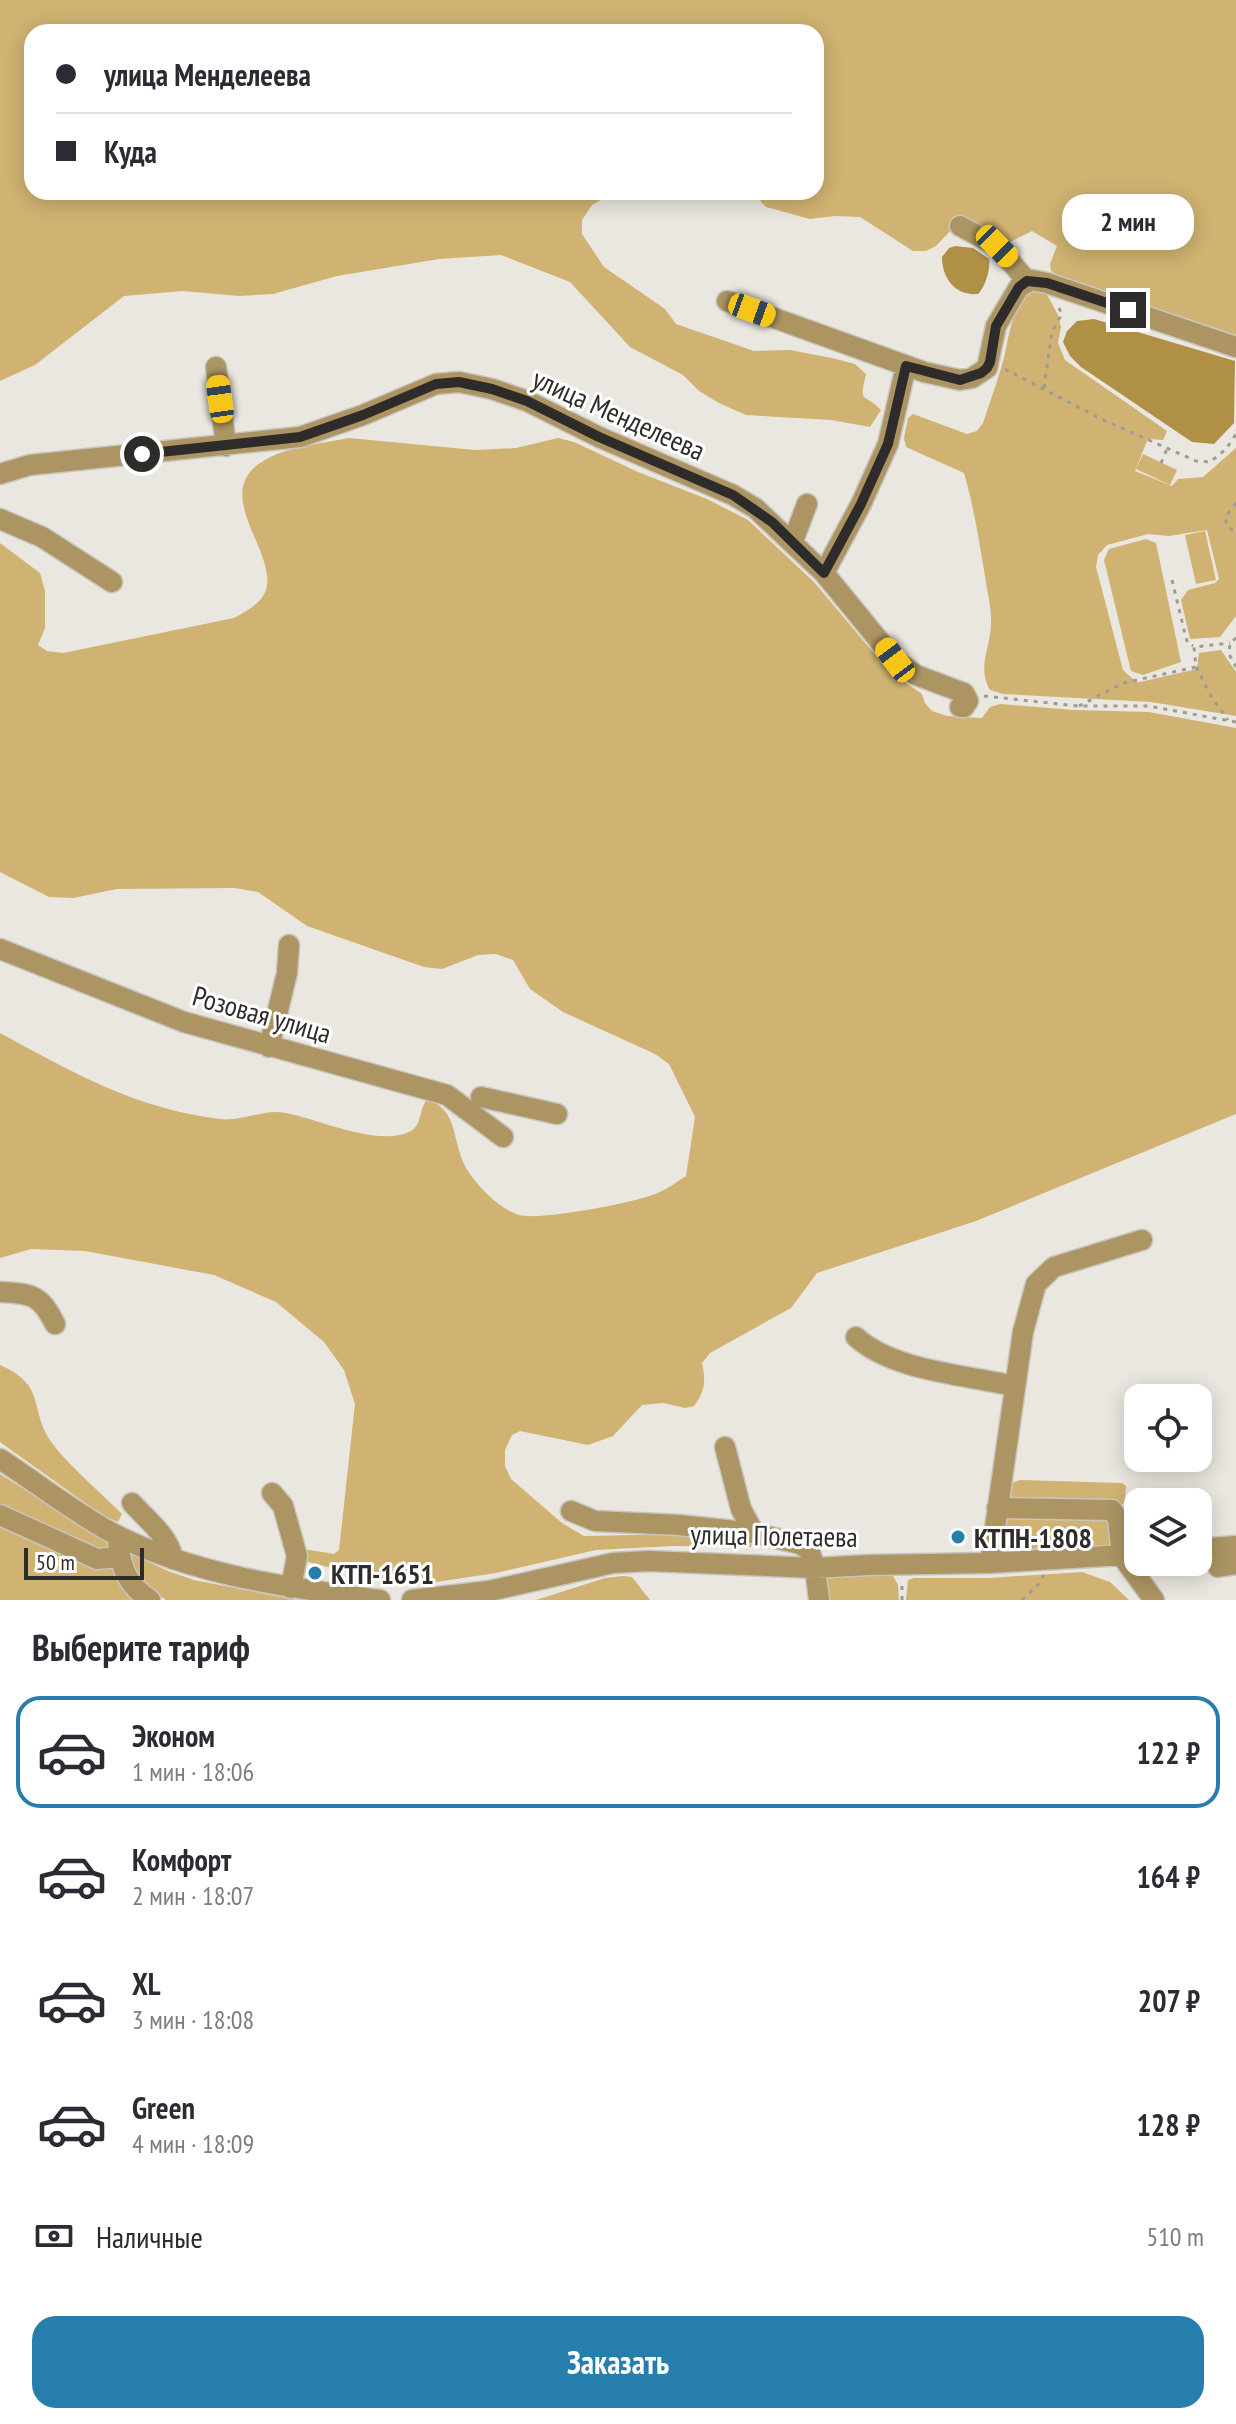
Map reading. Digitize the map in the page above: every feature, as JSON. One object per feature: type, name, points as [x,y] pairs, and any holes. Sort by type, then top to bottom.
[{"type":"street","points":[[960,226],[997,246],[1027,281]]},
{"type":"street","points":[[727,301],[906,366],[960,380],[987,368],[996,326],[1019,287],[1027,281],[1047,283],[1236,347]]},
{"type":"street","points":[[824,573],[861,504],[888,444],[906,366]]},
{"type":"street","points":[[216,367],[226,446]]},
{"type":"street","name":"улица Менделеева","points":[[0,474],[30,465],[300,437],[436,384],[459,382],[492,389],[527,401],[599,437],[733,495],[755,508],[824,573],[895,660],[962,700]]},
{"type":"street","points":[[793,541],[807,504]]},
{"type":"street","points":[[0,519],[42,537],[112,582]]},
{"type":"street","points":[[269,1047],[287,973],[289,945]]},
{"type":"street","name":"Розовая улица","points":[[0,949],[184,1022],[447,1095],[503,1137]]},
{"type":"street","points":[[481,1097],[524,1091]]},
{"type":"street","points":[[447,1095],[481,1097],[557,1114]]},
{"type":"street","points":[[990,1563],[1014,1386],[1028,1308],[1036,1284],[1054,1267],[1142,1240]]},
{"type":"street","points":[[0,1292],[29,1294],[41,1300],[55,1324]]},
{"type":"street","points":[[856,1337],[867,1347],[900,1362],[1014,1386]]},
{"type":"street","points":[[725,1447],[741,1509],[754,1533]]},
{"type":"street","points":[[0,1459],[117,1535],[173,1559],[291,1588],[380,1600]]},
{"type":"street","points":[[1002,1471],[1025,1508]]},
{"type":"street","points":[[272,1493],[283,1506],[297,1556],[291,1588]]},
{"type":"street","points":[[132,1503],[164,1537],[173,1559]]},
{"type":"street","points":[[997,1508],[1112,1510],[1124,1518]]},
{"type":"street","points":[[571,1511],[595,1521],[754,1533],[800,1544],[809,1550],[820,1599]]},
{"type":"street","points":[[0,1515],[97,1559],[119,1557]]},
{"type":"street","points":[[117,1535],[122,1569],[130,1583],[150,1600]]},
{"type":"street","points":[[1212,1548],[1236,1546]]},
{"type":"street","name":"улица Полетаева","points":[[412,1600],[489,1591],[613,1563],[648,1561],[815,1568],[1124,1555]]},
{"type":"street","points":[[1141,1576],[1154,1600]]},
{"type":"path","points":[[1044,389],[1052,331],[1062,314]]},
{"type":"path","points":[[990,362],[1196,461],[1210,462],[1226,449],[1236,434]]},
{"type":"path","points":[[1161,463],[1167,449]]},
{"type":"path","points":[[1236,503],[1226,516],[1226,524],[1236,534]]},
{"type":"path","points":[[1172,580],[1188,644],[1194,647],[1230,643],[1236,638]]},
{"type":"path","points":[[1230,643],[1229,654],[1236,667]]},
{"type":"path","points":[[1194,647],[1196,667],[1228,720]]},
{"type":"path","points":[[1078,706],[1123,683],[1196,667]]},
{"type":"path","points":[[962,700],[1148,706],[1236,722]]},
{"type":"path","points":[[1022,1600],[1042,1581],[1044,1560]]},
{"type":"path","points":[[902,1577],[902,1600]]},
{"type":"shaded area","points":[[0,0],[1236,0],[1236,335],[1059,276],[1051,271],[1050,264],[1057,246],[1032,231],[1006,244],[954,227],[936,246],[926,251],[913,251],[860,217],[810,219],[766,207],[760,200],[824,200],[824,24],[24,24],[24,200],[600,200],[592,205],[582,220],[582,234],[604,267],[665,309],[676,324],[754,351],[790,350],[855,364],[866,374],[864,397],[881,410],[870,427],[831,420],[746,415],[719,403],[699,391],[683,375],[630,347],[570,282],[501,255],[439,259],[337,276],[273,294],[239,296],[183,291],[124,296],[35,365],[0,381]]},
{"type":"shaded area","points":[[955,246],[973,248],[989,259],[987,278],[978,294],[957,289],[944,272],[942,257]]},
{"type":"shaded area","points":[[1036,287],[1043,287],[1058,315],[1061,327],[1058,343],[1065,360],[1167,431],[1163,440],[1147,441],[1135,471],[1172,486],[1178,479],[1203,477],[1236,448],[1236,616],[1220,637],[1190,639],[1181,600],[1188,590],[1215,583],[1219,579],[1207,530],[1169,536],[1148,534],[1107,545],[1098,555],[1096,567],[1123,670],[1140,682],[1197,669],[1199,653],[1221,650],[1236,672],[1236,716],[1151,702],[1003,694],[990,690],[986,682],[984,666],[991,625],[990,606],[964,473],[906,447],[904,438],[908,418],[913,414],[967,434],[977,431],[983,423],[997,382],[1011,324],[1020,305]]},
{"type":"shaded area","points":[[1094,319],[1235,361],[1234,423],[1214,444],[1192,442],[1081,367],[1070,356],[1063,342],[1067,331],[1077,321]]},
{"type":"shaded area","points":[[349,438],[475,450],[516,448],[558,438],[707,499],[748,520],[814,582],[888,670],[922,694],[932,711],[947,716],[982,718],[990,707],[1000,704],[1149,712],[1236,728],[1236,1114],[976,1221],[817,1273],[791,1308],[710,1353],[702,1363],[704,1386],[694,1406],[685,1408],[663,1403],[642,1405],[613,1436],[588,1445],[520,1431],[512,1435],[505,1450],[505,1466],[511,1479],[562,1523],[584,1536],[679,1534],[748,1540],[752,1543],[751,1547],[673,1546],[596,1550],[496,1573],[416,1585],[395,1585],[305,1561],[304,1549],[334,1554],[339,1550],[355,1404],[344,1370],[324,1342],[276,1302],[214,1275],[85,1251],[31,1249],[0,1258],[0,1033],[79,1075],[132,1098],[220,1119],[278,1112],[349,1131],[398,1135],[415,1128],[427,1100],[437,1104],[449,1118],[465,1166],[475,1180],[496,1202],[519,1215],[567,1213],[632,1201],[660,1192],[686,1176],[695,1117],[669,1064],[655,1054],[563,1012],[530,989],[513,960],[496,954],[478,955],[442,969],[424,967],[307,926],[258,892],[235,888],[117,889],[73,898],[49,897],[0,872],[0,543],[40,573],[45,591],[45,628],[38,645],[47,651],[63,653],[234,618],[257,603],[266,590],[263,558],[243,505],[243,488],[249,473],[265,460],[283,452]]},
{"type":"shaded area","points":[[1143,454],[1177,470],[1170,485],[1136,469]]},
{"type":"shaded area","points":[[1205,531],[1216,580],[1196,584],[1185,535]]},
{"type":"shaded area","points":[[1146,539],[1156,543],[1181,662],[1143,675],[1131,671],[1104,560],[1109,549]]},
{"type":"shaded area","points":[[0,1365],[25,1381],[52,1443],[122,1514],[118,1522],[102,1515],[0,1442]]},
{"type":"shaded area","points":[[0,1474],[109,1542],[139,1600],[0,1600]]},
{"type":"shaded area","points":[[1014,1482],[1122,1483],[1126,1486],[1124,1503],[1117,1508],[1010,1499],[1010,1487]]},
{"type":"shaded area","points":[[1004,1514],[1108,1516],[1113,1545],[1008,1550],[1001,1543]]},
{"type":"shaded area","points":[[130,1556],[194,1580],[297,1600],[166,1600],[141,1583],[130,1569]]},
{"type":"shaded area","points":[[1082,1572],[1110,1582],[1129,1600],[906,1600],[908,1580],[914,1578],[988,1578]]},
{"type":"shaded area","points":[[827,1574],[892,1574],[898,1585],[899,1600],[825,1600]]},
{"type":"shaded area","points":[[632,1577],[650,1600],[536,1600],[605,1578]]},
{"type":"place","name":"КТПН-1808","points":[[958,1537]]},
{"type":"place","name":"КТП-1651","points":[[315,1573]]},
{"type":"route","points":[[142,454],[300,437],[436,384],[459,382],[527,401],[599,437],[733,495],[772,522],[824,573],[861,504],[888,444],[906,366],[960,380],[981,373],[990,362],[996,326],[1019,287],[1027,281],[1047,283],[1128,310]]}]
